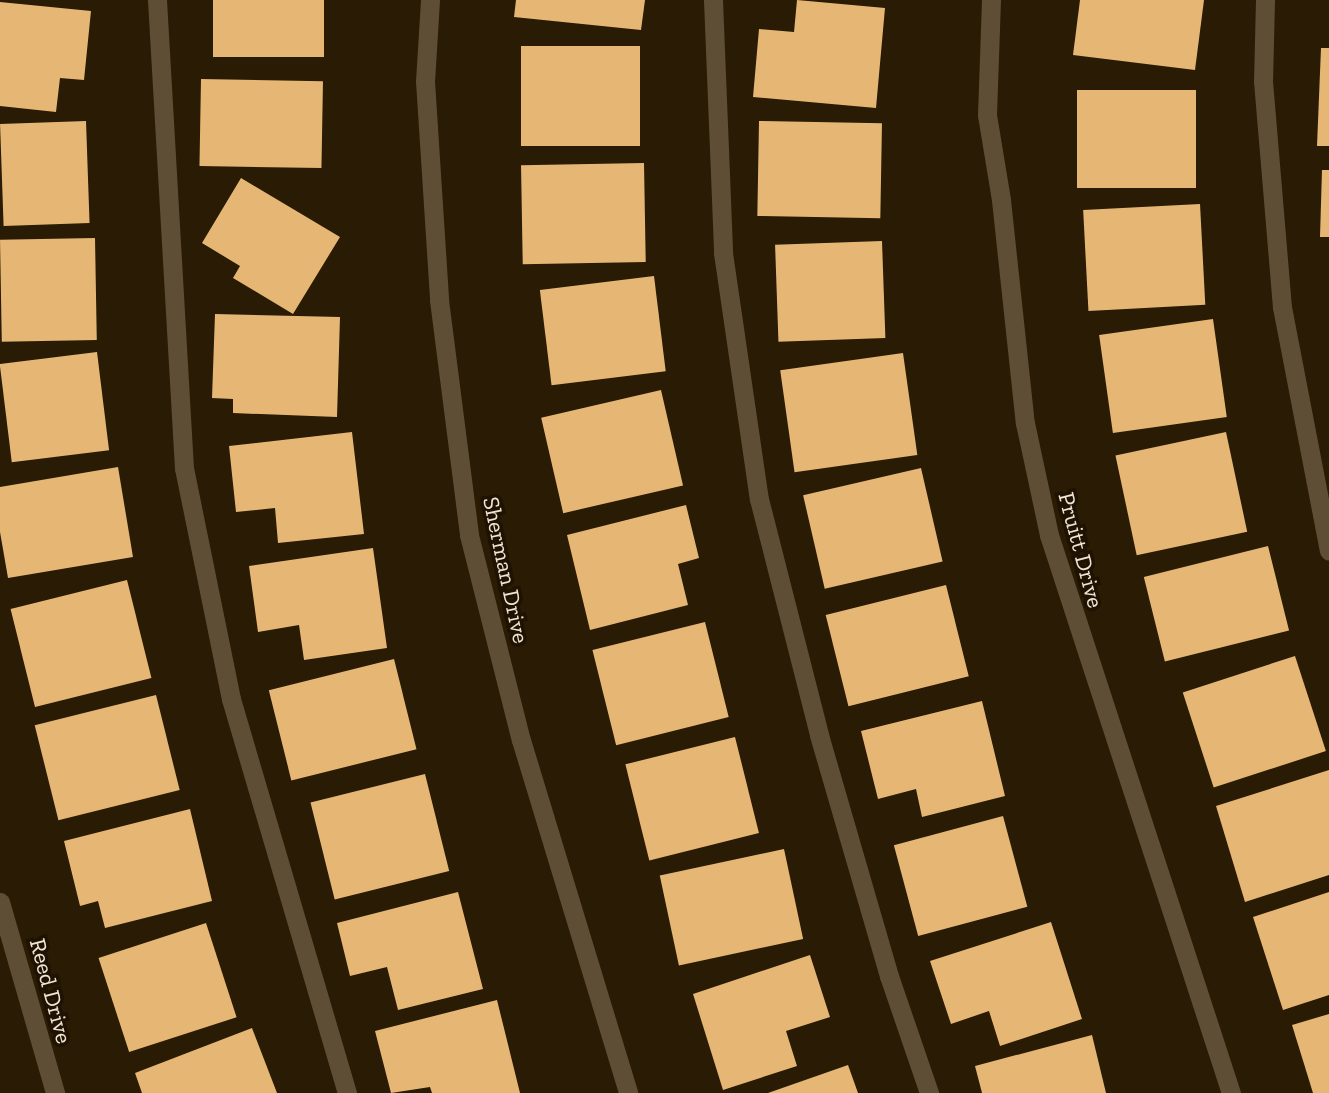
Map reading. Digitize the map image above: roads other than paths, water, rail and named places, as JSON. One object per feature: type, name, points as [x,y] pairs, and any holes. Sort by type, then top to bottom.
[{"type":"street","points":[[157,0],[184,468],[231,699],[347,1093]]},
{"type":"street","name":"Sherman Drive","points":[[430,0],[425,81],[439,300],[469,535],[521,740],[628,1093]]},
{"type":"street","points":[[713,0],[723,253],[759,499],[823,749],[889,976],[929,1093]]},
{"type":"street","name":"Pruitt Drive","points":[[990,0],[987,115],[1001,200],[1025,423],[1049,535],[1231,1093]]},
{"type":"street","points":[[1265,0],[1263,80],[1282,307],[1329,550]]},
{"type":"street","name":"Reed Drive","points":[[0,902],[55,1093]]}]
